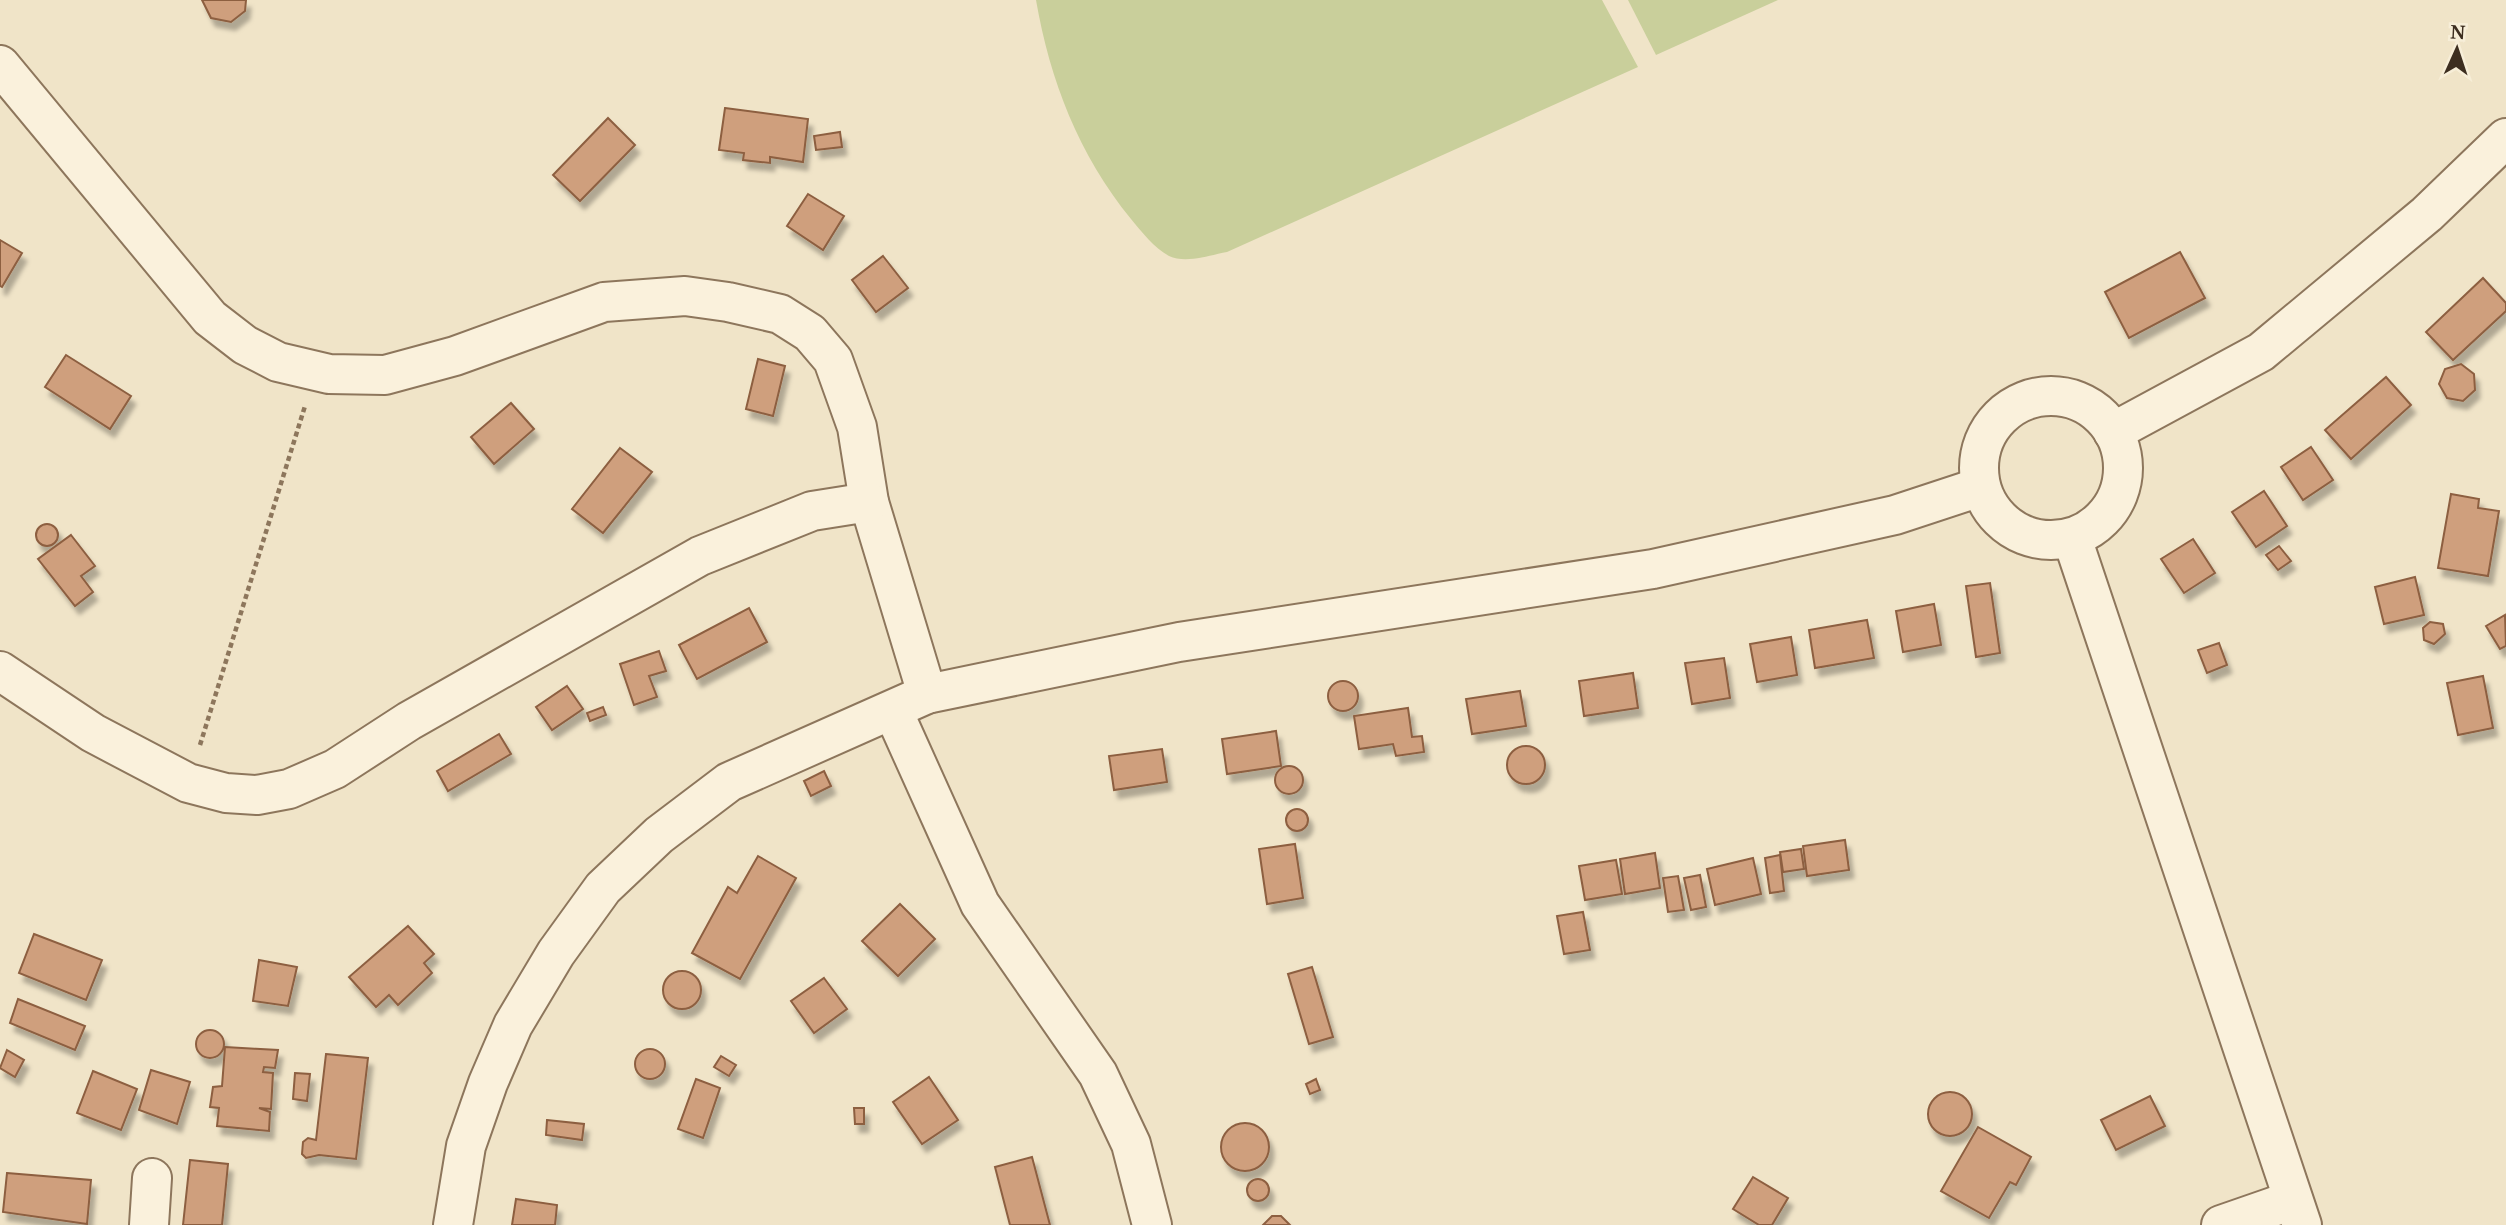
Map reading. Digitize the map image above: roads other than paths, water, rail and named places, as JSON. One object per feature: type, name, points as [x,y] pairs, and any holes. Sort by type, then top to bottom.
[{"type":"street","points":[[0,65],[210,318],[245,345],[278,362],[316,370],[385,375],[455,356],[604,302],[685,296],[780,314],[810,333],[833,360],[857,427],[869,502],[928,694]]},
{"type":"street","points":[[2113,432],[2261,352],[2427,214],[2506,138]]},
{"type":"street","points":[[2043,396],[2083,403],[2101,415],[2113,432],[2123,456],[2122,482],[2113,506],[2095,526],[2072,538],[2049,541],[2026,537],[2005,526],[1990,508],[1980,487],[1978,466],[1986,437],[2005,412],[2022,401],[2043,396]]},
{"type":"street","points":[[453,1225],[466,1146],[513,1024],[556,953],[603,888],[659,835],[729,782],[928,694],[1179,642],[1653,569],[1895,515],[1980,487]]},
{"type":"street","points":[[0,671],[93,733],[188,783],[226,793],[257,795],[289,789],[335,769],[409,721],[700,556],[812,511],[869,502]]},
{"type":"street","points":[[2072,538],[2298,1213],[2221,1225]]},
{"type":"street","points":[[893,711],[980,904],[1098,1074],[1131,1144],[1152,1225]]},
{"type":"street","points":[[149,1225],[152,1178]]}]
